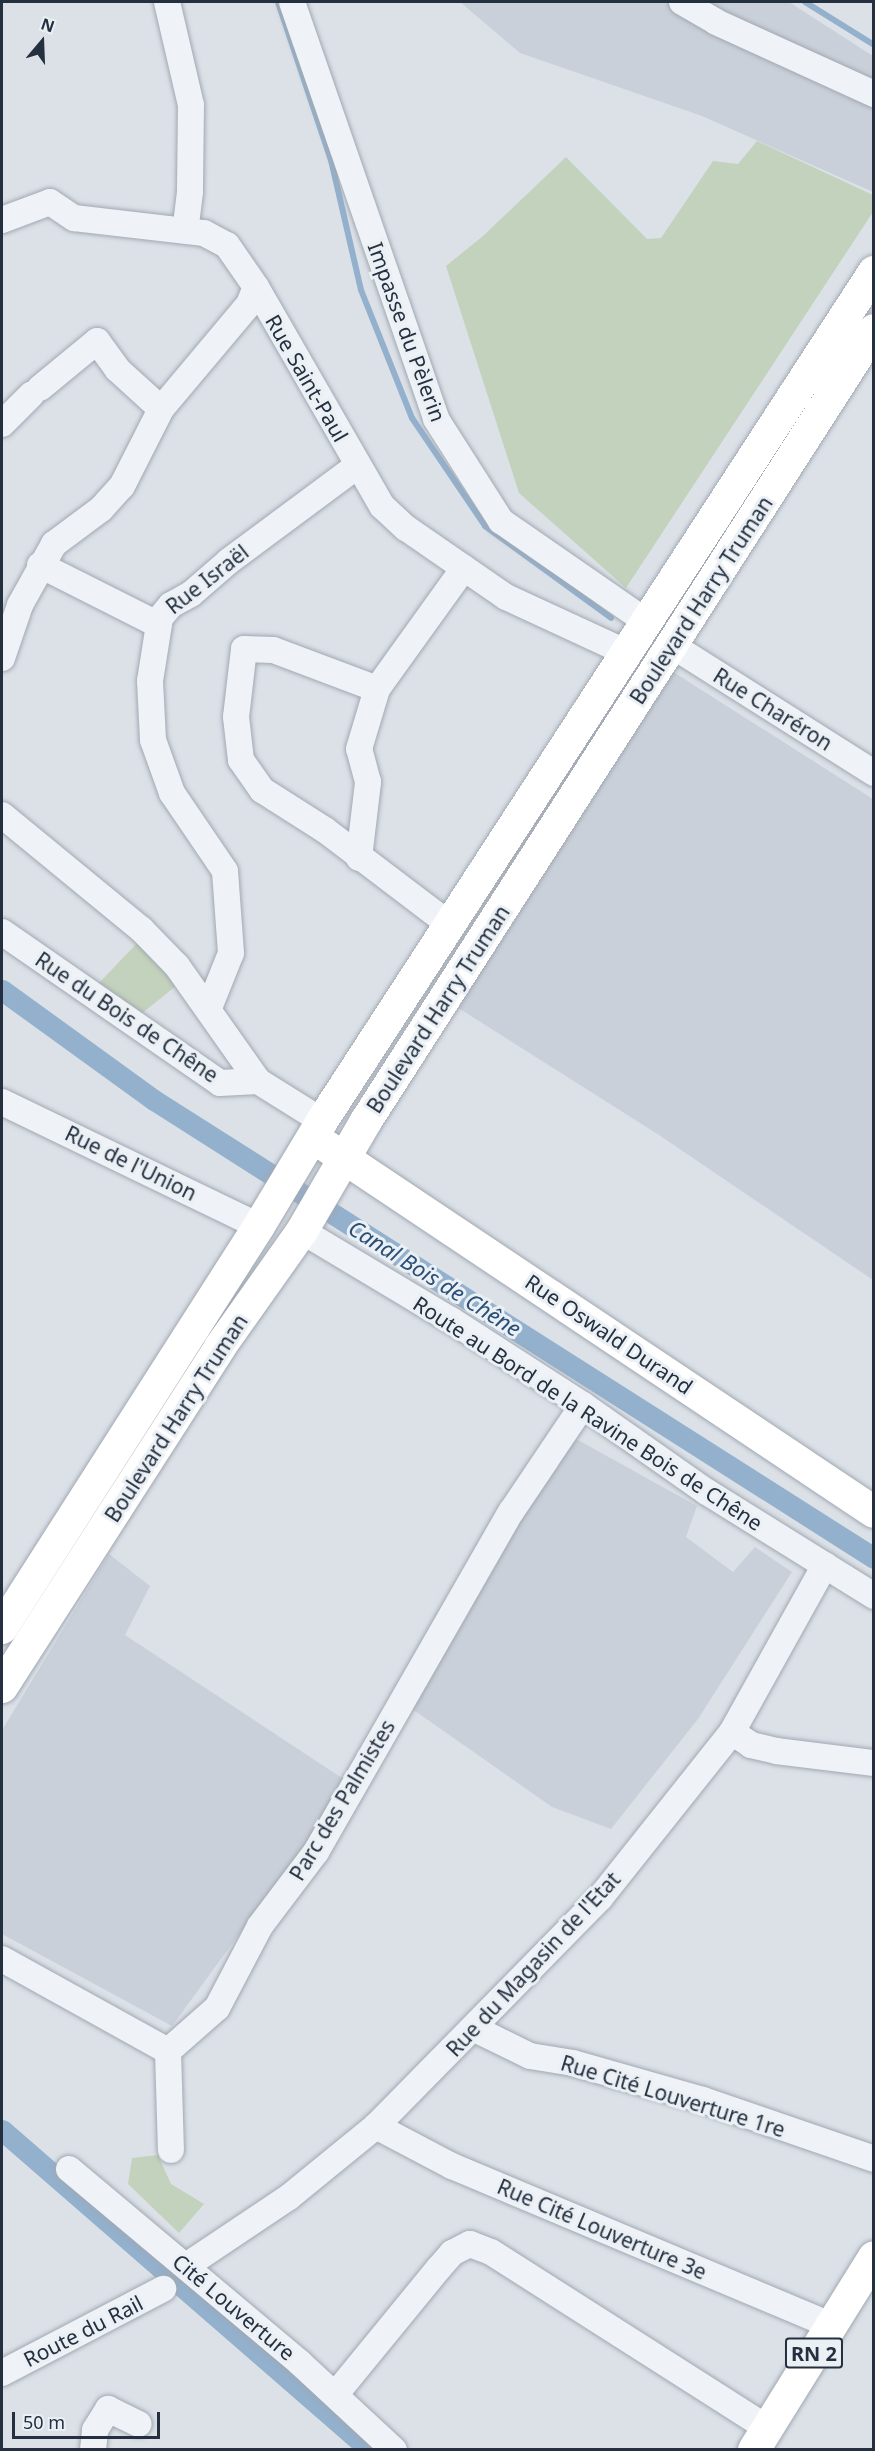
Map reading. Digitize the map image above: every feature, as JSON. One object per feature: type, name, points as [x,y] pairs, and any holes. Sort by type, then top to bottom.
[{"type":"main road","name":"Boulevard Harry Truman","points":[[4,1621],[259,1226],[313,1136],[644,620],[814,368],[873,272]]},
{"type":"main road","name":"Boulevard Harry Truman","points":[[2,1687],[220,1347],[307,1223],[343,1160],[873,330]]},
{"type":"main road","name":"Rue Oswald Durand","points":[[313,1136],[343,1160],[872,1507]]},
{"type":"main road","name":"RN 2","points":[[760,2439],[873,2257]]},
{"type":"street","points":[[167,2],[191,105],[190,192],[185,231]]},
{"type":"street","name":"Impasse du Pèlerin","points":[[292,2],[436,419],[501,521],[644,620]]},
{"type":"street","points":[[682,2],[716,22],[873,94]]},
{"type":"street","name":"Rue Saint-Paul","points":[[2,220],[50,202],[74,218],[210,235],[227,245],[256,287],[382,506],[506,597],[625,652]]},
{"type":"street","points":[[2,657],[40,565],[54,544],[101,509],[122,486],[161,409],[249,304],[256,287]]},
{"type":"street","points":[[2,424],[36,391],[97,341],[117,369],[161,409]]},
{"type":"street","name":"Rue Israël","points":[[209,1008],[231,953],[225,871],[172,793],[153,740],[150,681],[159,625],[171,604],[191,594],[357,466]]},
{"type":"street","points":[[40,565],[159,625]]},
{"type":"street","points":[[359,858],[368,782],[359,749],[377,689],[464,568]]},
{"type":"street","name":"Rue Charéron","points":[[673,646],[873,773]]},
{"type":"street","points":[[377,689],[273,650],[244,649],[236,717],[241,760],[262,790],[449,924]]},
{"type":"street","points":[[2,815],[141,929],[177,966],[209,1008],[258,1081],[313,1136]]},
{"type":"street","name":"Rue du Bois de Chêne","points":[[2,932],[220,1083],[258,1081]]},
{"type":"street","name":"Rue de l'Union","points":[[2,1102],[259,1226]]},
{"type":"street","name":"Route au Bord de la Ravine Bois de Chêne","points":[[307,1223],[582,1405],[707,1492],[873,1596]]},
{"type":"street","name":"Parc des Palmistes","points":[[168,2051],[218,2008],[260,1926],[316,1852],[511,1512],[582,1405]]},
{"type":"street","name":"Rue du Magasin de l'Etat","points":[[186,2266],[289,2197],[376,2126],[475,2029],[600,1898],[732,1732],[825,1565]]},
{"type":"street","points":[[732,1732],[751,1745],[776,1751],[873,1763]]},
{"type":"street","points":[[2,1959],[168,2051],[171,2150]]},
{"type":"street","name":"Rue Cité Louverture 1re","points":[[475,2029],[530,2056],[573,2063],[703,2100],[873,2159]]},
{"type":"street","name":"Rue Cité Louverture 3e","points":[[376,2126],[452,2166],[831,2325]]},
{"type":"street","name":"Cité Louverture","points":[[69,2169],[186,2266],[335,2395],[394,2450]]},
{"type":"street","points":[[335,2395],[438,2268],[452,2253],[470,2244],[491,2252],[760,2439]]},
{"type":"street","name":"Route du Rail","points":[[2,2373],[163,2289]]},
{"type":"street","points":[[93,2450],[95,2430],[108,2409],[139,2424]]},
{"type":"shaded area","points":[[460,2],[789,2],[873,56],[873,192],[702,116],[520,53]]},
{"type":"shaded area","points":[[653,659],[873,799],[873,1280],[659,1135],[441,997]]},
{"type":"shaded area","points":[[569,1435],[697,1506],[686,1537],[733,1572],[755,1547],[792,1572],[698,1719],[611,1829],[552,1807],[408,1706]]},
{"type":"shaded area","points":[[109,1554],[150,1586],[125,1635],[345,1780],[331,1809],[172,2026],[2,1934],[2,1730]]},
{"type":"green space","points":[[757,141],[873,195],[873,212],[626,588],[519,493],[446,266],[483,236],[566,157],[647,239],[661,238],[713,161],[738,164]]},
{"type":"green space","points":[[139,941],[181,982],[141,1014],[99,983]]},
{"type":"green space","points":[[158,2155],[171,2184],[204,2204],[179,2233],[128,2184],[132,2158]]},
{"type":"waterway","points":[[278,2],[331,160],[361,290],[412,418],[485,526],[611,618]]},
{"type":"waterway","points":[[805,2],[874,45]]},
{"type":"waterway","name":"Canal Bois de Chêne","points":[[2,990],[154,1100],[874,1558]]},
{"type":"waterway","points":[[2,2130],[370,2450]]}]
